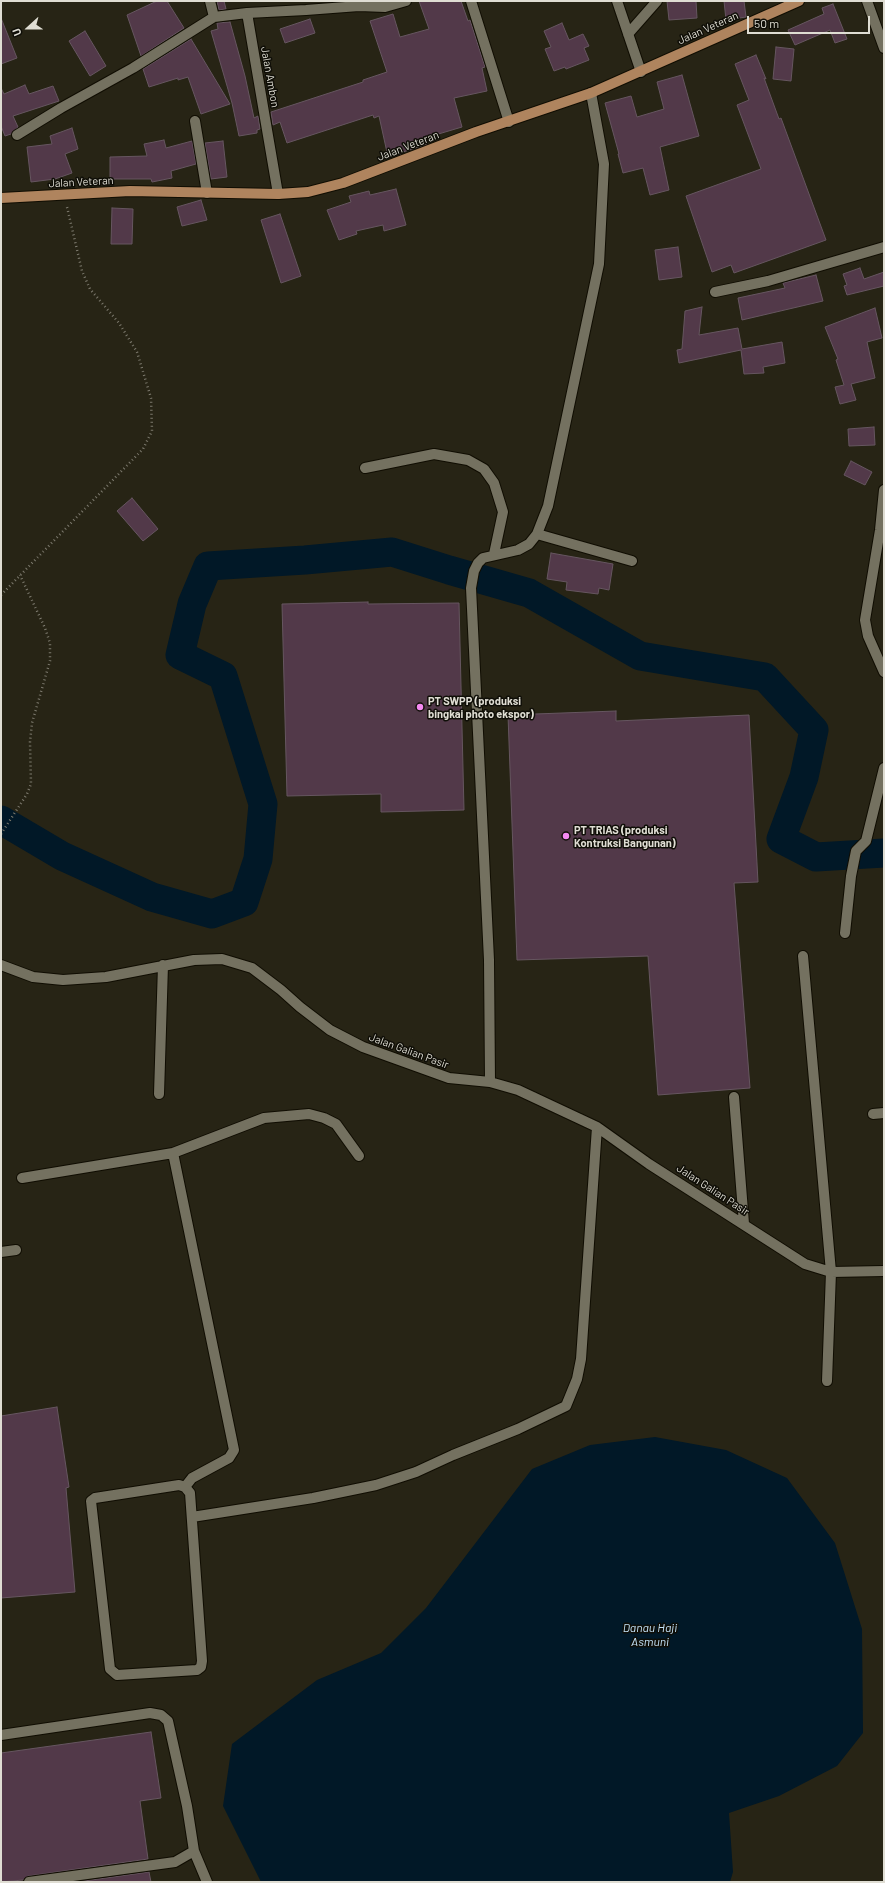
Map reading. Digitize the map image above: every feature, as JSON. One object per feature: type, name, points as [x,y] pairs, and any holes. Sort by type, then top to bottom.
[{"type":"main road","name":"Jalan Veteran","points":[[1,198],[64,196],[130,191],[278,194],[308,192],[342,183],[591,93],[799,1]]},
{"type":"street","points":[[210,1],[214,17]]},
{"type":"street","points":[[17,135],[61,108],[133,68],[214,17],[247,13],[276,6],[385,7],[406,1]]},
{"type":"street","points":[[471,1],[509,122]]},
{"type":"street","points":[[617,1],[641,72]]},
{"type":"street","points":[[628,34],[657,1]]},
{"type":"street","points":[[867,1],[884,48]]},
{"type":"street","name":"Jalan Ambon","points":[[247,13],[278,194]]},
{"type":"street","points":[[490,1082],[489,960],[471,588],[474,571],[483,558],[494,554],[518,550],[528,544],[537,534],[550,498],[599,264],[604,164],[591,93]]},
{"type":"street","points":[[195,121],[207,193]]},
{"type":"street","points":[[715,292],[768,281],[884,247]]},
{"type":"street","points":[[364,468],[434,454],[468,460],[484,469],[494,484],[504,512],[494,554]]},
{"type":"street","points":[[884,490],[880,530],[865,620],[868,636],[884,672]]},
{"type":"street","points":[[537,534],[632,561]]},
{"type":"street","points":[[845,933],[855,855],[866,841],[884,768]]},
{"type":"street","points":[[803,956],[832,1272],[827,1381]]},
{"type":"street","name":"Jalan Galian Pasir","points":[[1,965],[34,977],[63,980],[106,977],[194,960],[222,959],[252,968],[330,1030],[363,1047],[449,1078],[490,1082],[518,1090],[597,1127],[649,1164],[805,1264],[832,1272],[884,1271]]},
{"type":"street","points":[[159,1094],[163,965]]},
{"type":"street","points":[[734,1097],[744,1224]]},
{"type":"street","points":[[873,1114],[884,1113]]},
{"type":"street","points":[[22,1178],[173,1152],[264,1118],[309,1114],[324,1118],[336,1124],[359,1156]]},
{"type":"street","points":[[192,1517],[313,1498],[376,1485],[416,1472],[453,1455],[518,1429],[566,1406],[577,1379],[581,1358],[597,1127]]},
{"type":"street","points":[[173,1152],[234,1450],[229,1458],[192,1478],[186,1487]]},
{"type":"street","points":[[1,1252],[16,1250]]},
{"type":"street","points":[[179,1485],[186,1487],[190,1493],[192,1517],[202,1661],[201,1667],[197,1670],[113,1673],[110,1669],[91,1501],[95,1498],[179,1485]]},
{"type":"street","points":[[1,1735],[150,1713],[161,1715],[168,1721],[187,1806],[194,1851],[207,1882]]},
{"type":"street","points":[[29,1882],[175,1862],[194,1851]]},
{"type":"path","points":[[1,596],[143,449],[152,431],[151,398],[137,352],[119,323],[90,289],[82,271],[64,196]]},
{"type":"path","points":[[1,834],[27,794],[31,784],[30,742],[32,723],[50,661],[50,643],[20,575]]},
{"type":"water","name":"Danau Haji Asmuni","points":[[655,1437],[726,1450],[787,1478],[835,1543],[862,1629],[863,1733],[837,1766],[779,1796],[729,1813],[733,1872],[730,1882],[261,1882],[223,1806],[232,1744],[317,1680],[381,1653],[426,1608],[532,1469],[590,1445]]},
{"type":"building","points":[[157,1],[167,1],[184,28],[141,56],[127,15]]},
{"type":"building","points":[[217,1],[224,1],[226,9],[219,10]]},
{"type":"building","points":[[419,1],[461,1],[468,21],[470,20],[485,67],[482,68],[487,91],[454,98],[462,127],[425,138],[427,144],[401,154],[388,157],[379,116],[374,118],[373,115],[287,143],[280,122],[273,125],[271,112],[363,82],[363,80],[387,72],[370,21],[393,14],[400,37],[429,29]]},
{"type":"building","points":[[667,1],[696,1],[697,18],[669,20]]},
{"type":"building","points":[[724,1],[744,1],[746,17],[726,20]]},
{"type":"building","points":[[833,4],[847,39],[835,43],[830,30],[795,45],[788,30],[824,14],[822,8]]},
{"type":"building","points":[[1,18],[17,58],[1,64]]},
{"type":"building","points":[[310,19],[315,33],[285,43],[280,29]]},
{"type":"building","points":[[230,22],[245,76],[254,118],[258,116],[260,129],[257,130],[257,133],[239,136],[232,103],[211,31],[218,29],[217,23]]},
{"type":"building","points":[[562,23],[569,40],[583,34],[589,46],[584,48],[589,60],[566,69],[565,67],[554,71],[545,49],[551,47],[544,31]]},
{"type":"building","points":[[85,31],[106,66],[90,76],[69,41]]},
{"type":"building","points":[[191,39],[230,104],[201,114],[188,77],[178,80],[178,78],[149,87],[143,69]]},
{"type":"building","points":[[776,47],[794,49],[791,81],[773,79]]},
{"type":"building","points":[[756,55],[826,240],[734,273],[731,265],[712,272],[686,196],[761,169],[737,105],[749,100],[735,64]]},
{"type":"building","points":[[682,75],[699,136],[660,147],[669,190],[650,195],[643,168],[623,173],[605,103],[631,96],[637,117],[664,109],[657,82]]},
{"type":"building","points":[[25,85],[29,94],[53,86],[59,101],[13,116],[18,127],[11,134],[5,136],[1,126],[1,88],[4,94]]},
{"type":"building","points":[[72,128],[78,149],[65,154],[72,173],[55,179],[31,182],[27,147],[52,144],[50,136]]},
{"type":"building","points":[[164,140],[166,148],[192,141],[196,164],[171,171],[172,178],[152,182],[151,179],[110,179],[110,157],[147,156],[144,144]]},
{"type":"building","points":[[223,141],[227,177],[211,179],[205,143]]},
{"type":"building","points":[[396,189],[406,225],[384,231],[383,225],[356,231],[357,234],[339,240],[327,210],[351,202],[349,196],[369,191],[370,195]]},
{"type":"building","points":[[201,200],[207,220],[182,226],[177,207]]},
{"type":"building","points":[[112,208],[133,209],[132,244],[111,244]]},
{"type":"building","points":[[280,214],[301,276],[281,283],[261,220]]},
{"type":"building","points":[[678,247],[682,277],[659,280],[655,250]]},
{"type":"building","points":[[860,268],[864,279],[884,272],[884,286],[847,295],[844,286],[847,285],[843,274]]},
{"type":"building","points":[[816,275],[823,301],[742,320],[738,298],[785,288],[783,283]]},
{"type":"building","points":[[702,307],[699,335],[738,328],[742,349],[782,342],[785,363],[763,367],[764,373],[744,374],[741,350],[679,363],[677,350],[682,349],[685,311]]},
{"type":"building","points":[[875,308],[882,338],[867,342],[875,378],[851,384],[856,400],[840,404],[835,387],[844,385],[836,360],[838,359],[825,327]]},
{"type":"building","points":[[874,427],[875,445],[849,446],[848,429]]},
{"type":"building","points":[[851,461],[872,472],[865,485],[844,475]]},
{"type":"building","points":[[132,498],[158,529],[143,541],[117,511]]},
{"type":"building","points":[[551,553],[613,564],[609,590],[599,588],[598,594],[566,590],[567,582],[547,579]]},
{"type":"building","points":[[368,602],[368,604],[459,603],[464,810],[381,812],[381,794],[287,796],[282,604]]},
{"type":"building","points":[[616,711],[616,721],[749,715],[758,882],[734,883],[750,1088],[658,1095],[648,956],[517,960],[508,715]]},
{"type":"building","points":[[57,1407],[69,1487],[66,1488],[75,1592],[1,1598],[1,1416]]},
{"type":"building","points":[[151,1732],[161,1798],[140,1801],[148,1859],[28,1876],[23,1880],[1,1882],[1,1753]]},
{"type":"building","points":[[149,1872],[151,1882],[77,1882]]},
{"type":"waterway","points":[[1,820],[62,856],[152,897],[212,914],[244,902],[258,859],[263,804],[223,676],[180,655],[192,604],[208,566],[305,560],[392,552],[529,593],[640,656],[765,677],[814,730],[804,777],[781,839],[816,857],[884,853]]},
{"type":"place","name":"PT SWPP (produksi bingkai photo ekspor)","points":[[420,707]]},
{"type":"place","name":"PT TRIAS (produksi Kontruksi Bangunan)","points":[[566,836]]}]
